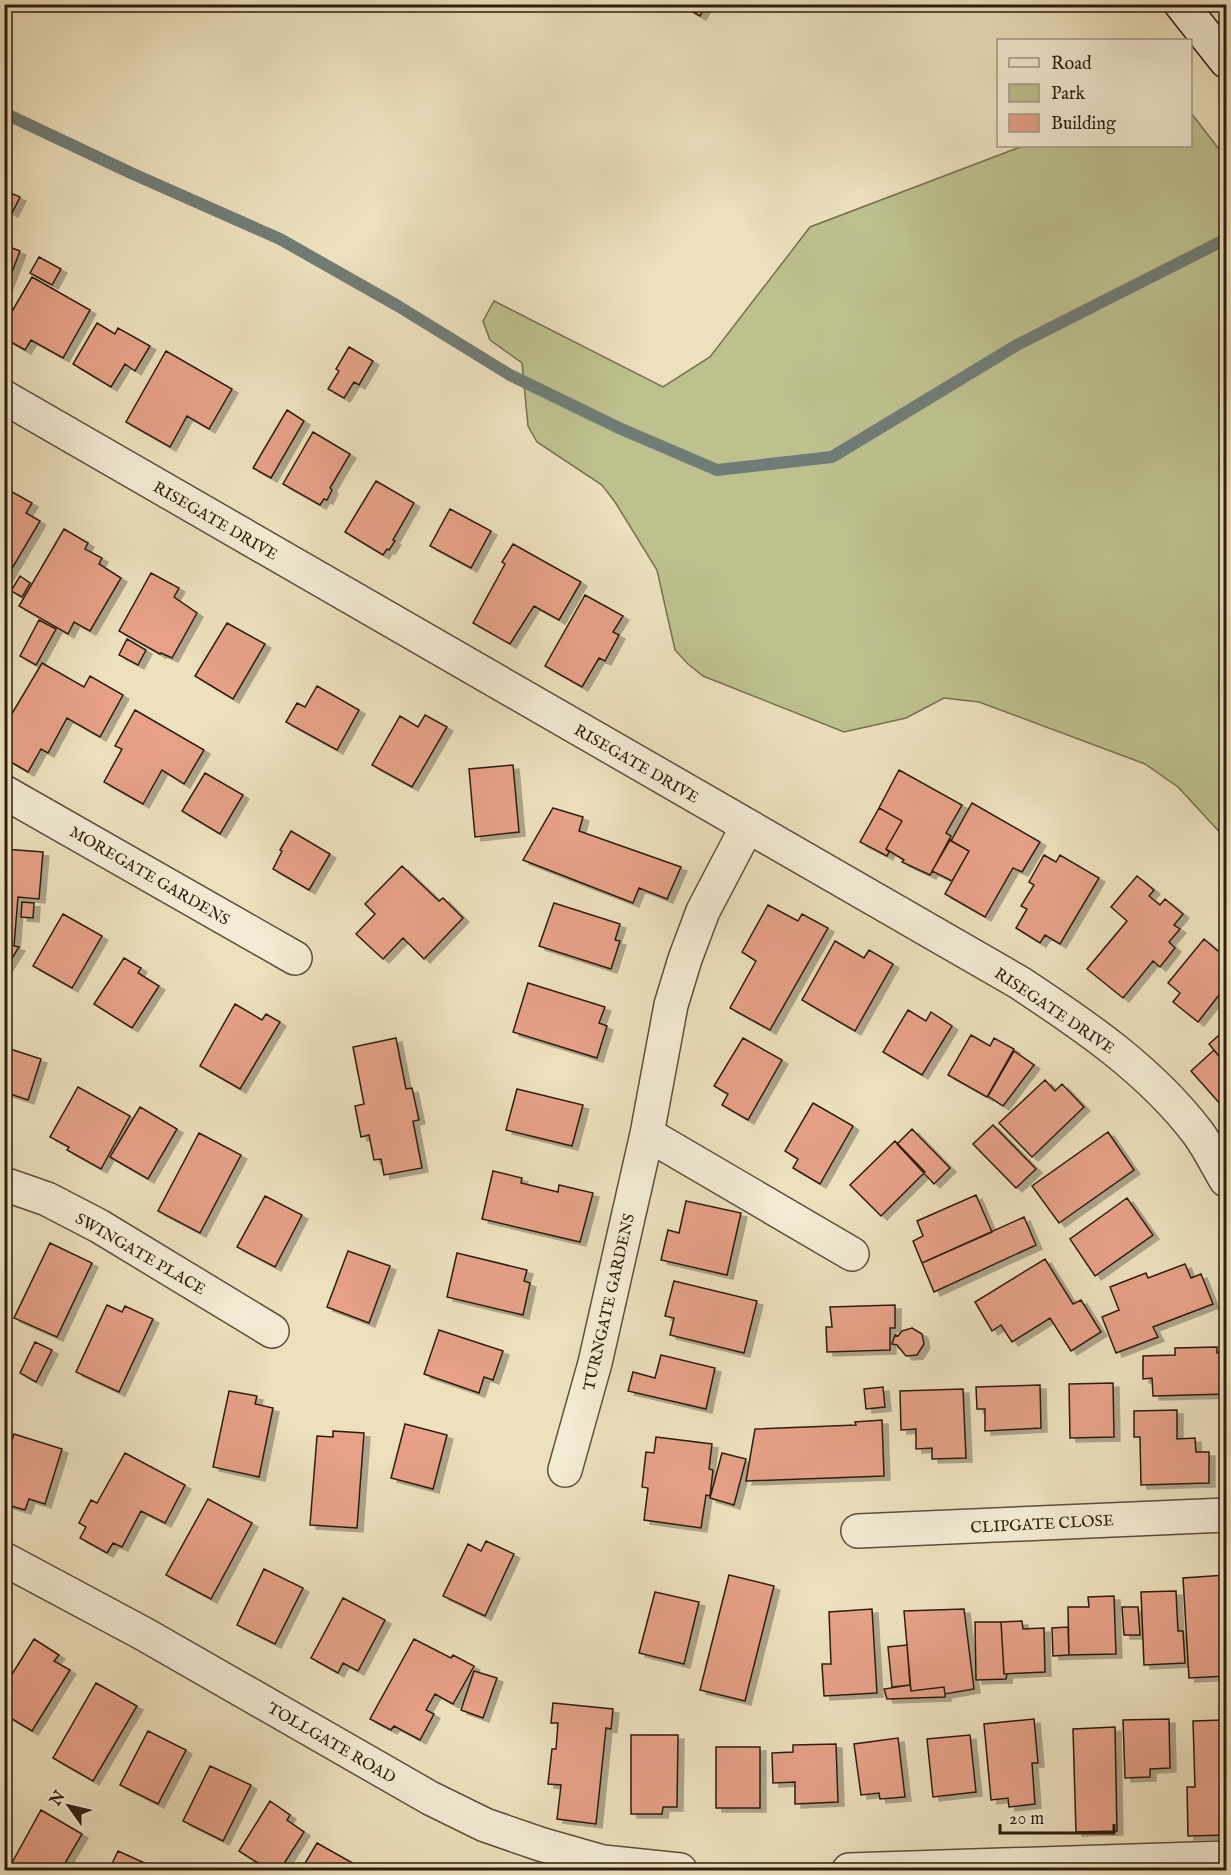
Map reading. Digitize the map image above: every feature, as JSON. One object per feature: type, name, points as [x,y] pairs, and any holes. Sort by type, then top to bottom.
[{"type":"street","points":[[1181,4],[1227,61]]},
{"type":"street","name":"RISEGATE DRIVE","points":[[4,397],[1020,983],[1086,1027],[1143,1073],[1198,1134],[1227,1180]]},
{"type":"street","name":"MOREGATE GARDENS","points":[[4,792],[295,958]]},
{"type":"street","name":"TURNGATE GARDENS","points":[[566,1470],[595,1363],[647,1134],[669,1016],[685,959],[703,911],[747,826]]},
{"type":"street","points":[[647,1134],[852,1254]]},
{"type":"street","name":"SWINGATE PLACE","points":[[4,1184],[47,1199],[99,1226],[272,1331]]},
{"type":"street","name":"CLIPGATE CLOSE","points":[[858,1531],[1227,1515]]},
{"type":"street","name":"TOLLGATE ROAD","points":[[4,1559],[144,1634],[430,1798],[485,1825],[603,1862],[680,1870]]},
{"type":"street","points":[[849,1870],[1227,1858]]},
{"type":"green space","points":[[1192,114],[1226,158],[1226,839],[1178,787],[1145,764],[979,702],[944,698],[906,718],[844,732],[703,676],[675,650],[657,570],[602,485],[537,442],[528,426],[522,363],[490,340],[483,321],[494,301],[663,387],[710,357],[810,227],[1020,147],[1192,147]]},
{"type":"building","points":[[679,4],[707,4],[700,16]]},
{"type":"building","points":[[4,190],[20,197],[12,213],[4,209]]},
{"type":"building","points":[[4,245],[20,251],[4,293]]},
{"type":"building","points":[[39,257],[61,269],[52,285],[30,273]]},
{"type":"building","points":[[32,277],[90,310],[63,358],[31,340],[25,350],[4,338],[4,325]]},
{"type":"building","points":[[97,323],[115,334],[118,328],[150,346],[135,371],[125,364],[111,387],[73,364]]},
{"type":"building","points":[[349,347],[373,361],[359,385],[354,382],[344,398],[328,389]]},
{"type":"building","points":[[166,351],[232,389],[209,429],[187,416],[170,447],[126,422]]},
{"type":"building","points":[[287,410],[304,421],[271,478],[253,468]]},
{"type":"building","points":[[313,432],[350,454],[330,488],[332,490],[327,500],[324,499],[320,505],[283,484]]},
{"type":"building","points":[[376,481],[414,503],[393,540],[395,541],[383,555],[345,532]]},
{"type":"building","points":[[5,488],[32,503],[26,513],[40,521],[4,582]]},
{"type":"building","points":[[450,509],[491,531],[471,568],[430,546]]},
{"type":"building","points":[[64,529],[88,543],[85,549],[102,558],[99,564],[121,578],[90,631],[74,622],[68,634],[19,606]]},
{"type":"building","points":[[513,544],[581,582],[559,620],[534,606],[510,644],[473,623],[505,564],[502,562]]},
{"type":"building","points":[[151,573],[179,588],[174,597],[197,613],[172,658],[160,654],[119,631]]},
{"type":"building","points":[[20,576],[30,583],[22,597],[11,591]]},
{"type":"building","points":[[585,595],[623,616],[613,632],[619,635],[605,661],[599,658],[582,687],[545,666]]},
{"type":"building","points":[[39,620],[56,629],[36,665],[20,656]]},
{"type":"building","points":[[227,623],[265,644],[233,699],[195,676]]},
{"type":"building","points":[[127,639],[146,650],[138,665],[119,655]]},
{"type":"building","points":[[42,663],[84,687],[90,676],[123,695],[100,737],[67,718],[48,753],[41,749],[28,772],[4,758],[4,738],[9,730],[4,727]]},
{"type":"building","points":[[317,686],[359,710],[337,750],[286,722],[297,703],[305,707]]},
{"type":"building","points":[[135,710],[204,750],[184,784],[162,770],[143,804],[104,782],[122,749],[115,746]]},
{"type":"building","points":[[425,715],[447,727],[412,787],[372,765],[400,716],[418,727]]},
{"type":"building","points":[[513,765],[519,832],[475,837],[469,769]]},
{"type":"building","points":[[899,770],[962,805],[946,833],[951,836],[930,875],[902,862],[904,860],[886,849],[902,821],[879,808]]},
{"type":"building","points":[[205,773],[243,795],[220,834],[182,811]]},
{"type":"building","points":[[972,803],[1040,842],[1022,872],[1013,868],[985,917],[945,894],[969,851],[951,841]]},
{"type":"building","points":[[553,808],[583,817],[579,831],[681,867],[667,899],[639,888],[633,903],[523,860]]},
{"type":"building","points":[[879,808],[902,821],[886,849],[889,852],[887,856],[860,842]]},
{"type":"building","points":[[291,831],[330,854],[309,890],[273,869],[282,851],[280,850]]},
{"type":"building","points":[[950,840],[969,851],[952,881],[932,871]]},
{"type":"building","points":[[4,849],[43,852],[39,899],[18,897],[14,946],[19,947],[4,971]]},
{"type":"building","points":[[1044,855],[1056,862],[1060,855],[1099,878],[1060,944],[1045,935],[1040,943],[1016,928],[1027,909],[1021,906],[1034,885],[1029,882]]},
{"type":"building","points":[[402,866],[439,901],[443,898],[463,918],[424,959],[403,938],[383,959],[356,934],[375,914],[365,904]]},
{"type":"building","points":[[1137,876],[1154,890],[1149,896],[1160,905],[1165,899],[1183,914],[1174,925],[1180,929],[1169,942],[1175,948],[1160,967],[1153,961],[1123,998],[1087,969],[1127,921],[1111,907]]},
{"type":"building","points":[[22,902],[34,903],[33,918],[21,917]]},
{"type":"building","points":[[554,903],[620,924],[615,940],[620,941],[611,969],[539,946]]},
{"type":"building","points":[[768,905],[798,921],[802,914],[828,928],[770,1030],[730,1008],[756,961],[742,952]]},
{"type":"building","points":[[63,914],[102,936],[72,988],[33,966]]},
{"type":"building","points":[[1204,939],[1226,958],[1226,986],[1198,1022],[1173,1002],[1180,993],[1168,983]]},
{"type":"building","points":[[835,941],[864,958],[869,950],[893,964],[855,1031],[802,1000]]},
{"type":"building","points":[[124,958],[141,968],[138,973],[159,986],[132,1028],[94,1004]]},
{"type":"building","points":[[528,983],[605,1007],[599,1023],[607,1026],[597,1058],[513,1032]]},
{"type":"building","points":[[235,1004],[262,1020],[266,1014],[280,1022],[240,1089],[200,1066]]},
{"type":"building","points":[[908,1010],[926,1021],[931,1012],[952,1026],[922,1075],[883,1052]]},
{"type":"building","points":[[1226,1029],[1226,1065],[1209,1044]]},
{"type":"building","points":[[971,1035],[990,1046],[994,1038],[1014,1049],[987,1097],[948,1075]]},
{"type":"building","points":[[396,1038],[406,1089],[412,1088],[419,1120],[413,1121],[422,1168],[384,1175],[381,1159],[374,1160],[369,1135],[361,1137],[355,1106],[364,1104],[353,1047]]},
{"type":"building","points":[[743,1038],[782,1060],[748,1120],[722,1105],[728,1094],[714,1086]]},
{"type":"building","points":[[4,1047],[41,1059],[28,1100],[4,1092]]},
{"type":"building","points":[[1214,1050],[1226,1065],[1226,1100],[1221,1105],[1191,1071]]},
{"type":"building","points":[[1014,1051],[1034,1065],[1003,1106],[988,1096]]},
{"type":"building","points":[[1045,1080],[1055,1091],[1062,1084],[1084,1107],[1032,1157],[999,1123]]},
{"type":"building","points":[[78,1087],[130,1116],[101,1169],[67,1150],[69,1147],[50,1137]]},
{"type":"building","points":[[517,1089],[583,1105],[572,1146],[506,1130]]},
{"type":"building","points":[[813,1103],[853,1126],[820,1184],[793,1168],[798,1159],[785,1151]]},
{"type":"building","points":[[140,1107],[177,1129],[148,1179],[110,1157]]},
{"type":"building","points":[[993,1125],[1036,1169],[1016,1188],[973,1144]]},
{"type":"building","points":[[912,1129],[950,1168],[934,1184],[897,1144]]},
{"type":"building","points":[[1108,1132],[1134,1170],[1059,1223],[1032,1186]]},
{"type":"building","points":[[199,1133],[241,1155],[200,1233],[158,1211]]},
{"type":"building","points":[[895,1141],[925,1172],[881,1216],[850,1185]]},
{"type":"building","points":[[493,1171],[522,1178],[521,1183],[558,1192],[559,1185],[593,1193],[580,1242],[482,1219]]},
{"type":"building","points":[[976,1195],[992,1232],[922,1263],[913,1241],[923,1236],[917,1221]]},
{"type":"building","points":[[265,1196],[302,1215],[275,1267],[237,1247]]},
{"type":"building","points":[[1127,1198],[1153,1235],[1095,1276],[1070,1239]]},
{"type":"building","points":[[686,1201],[741,1213],[727,1275],[661,1260],[668,1230],[679,1233]]},
{"type":"building","points":[[1024,1217],[1036,1245],[934,1292],[922,1263]]},
{"type":"building","points":[[50,1243],[92,1263],[57,1337],[14,1318]]},
{"type":"building","points":[[348,1251],[390,1266],[369,1323],[327,1307]]},
{"type":"building","points":[[457,1253],[527,1270],[524,1281],[530,1283],[523,1315],[447,1297]]},
{"type":"building","points":[[1045,1259],[1073,1304],[1081,1300],[1101,1332],[1071,1351],[1050,1318],[1012,1342],[1001,1325],[992,1331],[975,1302]]},
{"type":"building","points":[[1185,1264],[1191,1278],[1201,1274],[1213,1304],[1153,1327],[1158,1337],[1116,1353],[1102,1317],[1119,1310],[1110,1287],[1146,1273],[1148,1278]]},
{"type":"building","points":[[674,1281],[757,1301],[744,1353],[670,1335],[674,1318],[665,1316]]},
{"type":"building","points":[[107,1305],[122,1312],[125,1306],[153,1319],[119,1392],[76,1372]]},
{"type":"building","points":[[895,1305],[895,1328],[890,1328],[890,1350],[827,1352],[826,1327],[832,1327],[830,1307]]},
{"type":"building","points":[[912,1328],[922,1334],[924,1344],[917,1355],[906,1356],[897,1345],[892,1344],[895,1335],[898,1336],[902,1331]]},
{"type":"building","points":[[439,1330],[503,1351],[493,1380],[484,1377],[479,1393],[424,1374]]},
{"type":"building","points":[[35,1342],[52,1350],[36,1382],[20,1373]]},
{"type":"building","points":[[1217,1347],[1217,1353],[1226,1353],[1226,1394],[1153,1396],[1152,1378],[1143,1379],[1143,1356],[1175,1355],[1175,1348]]},
{"type":"building","points":[[661,1355],[715,1368],[706,1409],[628,1391],[633,1372],[655,1378]]},
{"type":"building","points":[[1113,1383],[1114,1437],[1070,1438],[1069,1384]]},
{"type":"building","points":[[1040,1385],[1041,1428],[985,1431],[985,1409],[977,1409],[976,1387]]},
{"type":"building","points":[[883,1387],[885,1407],[866,1409],[864,1389]]},
{"type":"building","points":[[963,1389],[966,1458],[932,1459],[932,1448],[916,1449],[916,1429],[901,1430],[900,1391]]},
{"type":"building","points":[[229,1391],[257,1396],[255,1404],[273,1408],[259,1477],[213,1467]]},
{"type":"building","points":[[1177,1410],[1177,1439],[1195,1438],[1196,1452],[1209,1452],[1209,1483],[1141,1485],[1140,1437],[1134,1437],[1134,1411]]},
{"type":"building","points":[[882,1420],[884,1476],[746,1481],[755,1429],[856,1425],[855,1422]]},
{"type":"building","points":[[405,1424],[447,1435],[433,1489],[391,1478]]},
{"type":"building","points":[[333,1431],[364,1433],[357,1528],[310,1525],[317,1436],[333,1437]]},
{"type":"building","points":[[14,1434],[62,1449],[45,1504],[29,1499],[25,1510],[4,1504],[4,1463]]},
{"type":"building","points":[[656,1437],[712,1444],[709,1469],[713,1470],[710,1496],[706,1495],[701,1528],[644,1520],[648,1488],[642,1487],[646,1452],[654,1453]]},
{"type":"building","points":[[125,1453],[185,1485],[165,1523],[141,1511],[122,1547],[113,1543],[107,1553],[80,1538],[86,1527],[79,1523],[91,1500],[97,1503]]},
{"type":"building","points":[[722,1453],[746,1459],[734,1505],[710,1498]]},
{"type":"building","points":[[208,1499],[252,1523],[211,1599],[166,1575]]},
{"type":"building","points":[[486,1541],[514,1554],[485,1616],[443,1596],[468,1544],[481,1551]]},
{"type":"building","points":[[264,1569],[303,1588],[275,1644],[237,1625]]},
{"type":"building","points":[[729,1575],[774,1586],[745,1701],[700,1690]]},
{"type":"building","points":[[1226,1575],[1226,1676],[1189,1678],[1183,1578]]},
{"type":"building","points":[[1176,1591],[1178,1631],[1183,1631],[1185,1663],[1144,1665],[1141,1592]]},
{"type":"building","points":[[655,1592],[699,1602],[684,1664],[639,1653]]},
{"type":"building","points":[[1114,1596],[1116,1654],[1069,1655],[1068,1607],[1089,1607],[1088,1597]]},
{"type":"building","points":[[343,1598],[385,1620],[358,1671],[343,1663],[338,1673],[311,1658]]},
{"type":"building","points":[[1122,1607],[1138,1607],[1140,1635],[1124,1635]]},
{"type":"building","points":[[872,1609],[877,1693],[824,1696],[822,1664],[831,1664],[829,1612]]},
{"type":"building","points":[[964,1609],[974,1689],[945,1694],[944,1687],[911,1691],[904,1611]]},
{"type":"building","points":[[1022,1621],[1023,1629],[1044,1628],[1045,1672],[1004,1674],[1001,1622]]},
{"type":"building","points":[[975,1622],[1001,1622],[1006,1679],[976,1680]]},
{"type":"building","points":[[1068,1627],[1069,1655],[1053,1656],[1052,1628]]},
{"type":"building","points":[[34,1639],[59,1655],[54,1661],[70,1670],[32,1731],[4,1714],[4,1687]]},
{"type":"building","points":[[414,1639],[451,1658],[453,1655],[474,1666],[453,1704],[435,1694],[426,1710],[434,1714],[420,1740],[394,1726],[391,1730],[370,1719]]},
{"type":"building","points":[[907,1645],[910,1685],[892,1687],[888,1647]]},
{"type":"building","points":[[474,1671],[497,1678],[483,1718],[461,1710]]},
{"type":"building","points":[[96,1683],[137,1706],[93,1781],[53,1758]]},
{"type":"building","points":[[910,1685],[911,1691],[944,1687],[945,1697],[887,1699],[884,1689]]},
{"type":"building","points":[[553,1703],[613,1709],[611,1729],[606,1728],[596,1824],[557,1819],[561,1785],[548,1784],[552,1749],[556,1749],[558,1723],[551,1723]]},
{"type":"building","points":[[1034,1719],[1038,1763],[1032,1763],[1035,1804],[1009,1807],[1008,1798],[991,1800],[984,1724]]},
{"type":"building","points":[[1169,1719],[1170,1768],[1150,1769],[1150,1777],[1125,1778],[1123,1720]]},
{"type":"building","points":[[1223,1720],[1224,1731],[1226,1730],[1226,1835],[1188,1836],[1187,1787],[1195,1787],[1193,1721]]},
{"type":"building","points":[[1115,1727],[1117,1831],[1076,1832],[1073,1729]]},
{"type":"building","points":[[148,1731],[186,1750],[158,1804],[120,1785]]},
{"type":"building","points":[[631,1735],[678,1735],[677,1807],[663,1807],[662,1814],[631,1814]]},
{"type":"building","points":[[970,1735],[976,1792],[933,1797],[927,1739]]},
{"type":"building","points":[[898,1738],[905,1797],[880,1799],[879,1793],[861,1795],[854,1744]]},
{"type":"building","points":[[836,1744],[838,1802],[795,1804],[795,1782],[773,1783],[772,1753],[793,1752],[793,1745]]},
{"type":"building","points":[[716,1747],[760,1747],[760,1808],[716,1808]]},
{"type":"building","points":[[210,1766],[251,1785],[223,1841],[183,1821]]},
{"type":"building","points":[[270,1801],[290,1815],[287,1820],[304,1832],[280,1870],[269,1870],[239,1851]]},
{"type":"building","points":[[41,1810],[82,1834],[61,1870],[8,1870]]},
{"type":"building","points":[[317,1843],[365,1870],[301,1870]]},
{"type":"building","points":[[118,1851],[160,1870],[109,1870]]},
{"type":"waterway","points":[[4,113],[131,173],[280,239],[398,306],[510,375],[619,428],[717,470],[832,457],[1017,345],[1226,239]]}]
